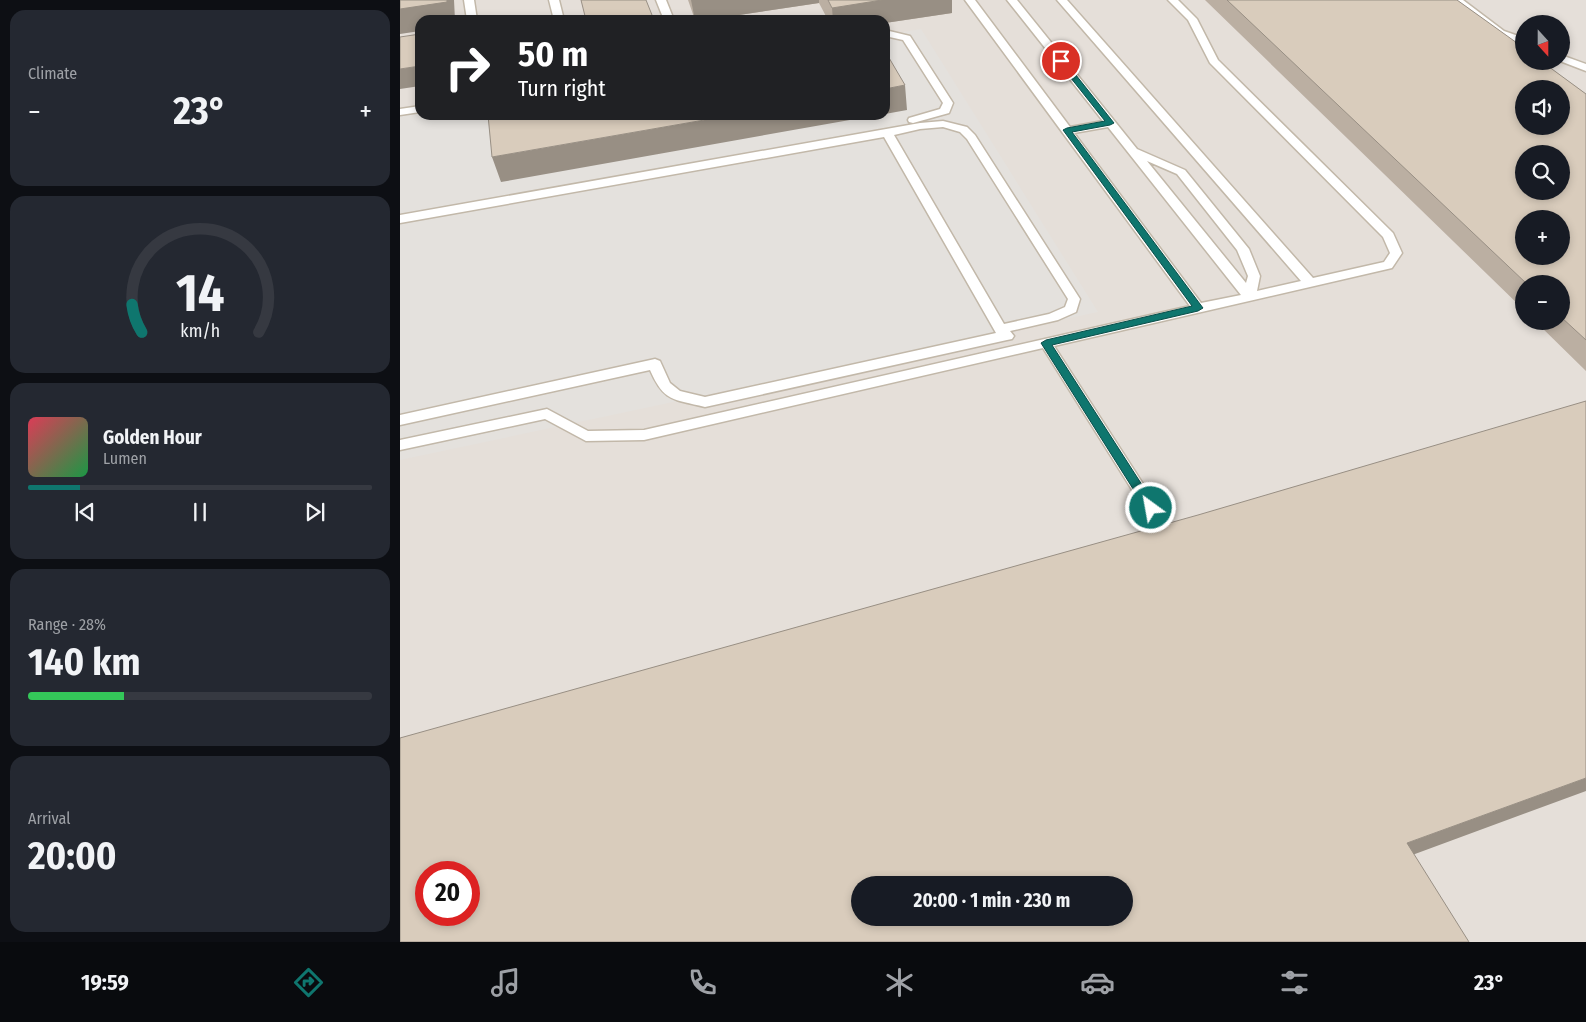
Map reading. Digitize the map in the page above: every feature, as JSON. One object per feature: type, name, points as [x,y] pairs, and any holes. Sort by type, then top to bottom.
[{"type":"lane","points":[[469,0],[471,15]]},
{"type":"lane","points":[[554,0],[558,15]]},
{"type":"lane","points":[[661,0],[667,15]]},
{"type":"lane","points":[[970,0],[1198,308]]},
{"type":"lane","points":[[1012,0],[1249,296]]},
{"type":"lane","points":[[1062,0],[1308,282]]},
{"type":"lane","points":[[400,445],[547,414],[586,436],[644,435],[1388,265],[1396,253],[1389,236],[1214,62],[1192,19],[1173,0]]},
{"type":"lane","points":[[1457,0],[1501,34],[1515,39]]},
{"type":"lane","points":[[400,212],[925,118],[944,111],[948,103],[907,38],[890,34]]},
{"type":"lane","points":[[1570,62],[1586,68]]},
{"type":"lane","points":[[400,112],[415,110]]},
{"type":"lane","points":[[1067,130],[1110,123]]},
{"type":"lane","points":[[400,219],[887,133],[935,125],[954,125],[966,130],[1074,299],[1071,309],[1052,317],[1002,332],[705,402],[675,395],[664,386],[655,364],[400,420]]},
{"type":"lane","points":[[887,133],[1002,332],[1016,350]]},
{"type":"lane","points":[[1133,150],[1181,172],[1243,249],[1254,276],[1249,296]]},
{"type":"lane","points":[[1046,343],[1151,508]]},
{"type":"shaded area","points":[[400,0],[1586,0],[1586,942],[400,942]]},
{"type":"shaded area","points":[[921,29],[1098,312],[400,460],[400,111],[415,109],[415,120],[890,120],[890,34]]},
{"type":"building","points":[[400,0],[447,0],[447,2],[400,9]]},
{"type":"building","points":[[581,0],[646,0],[652,15],[585,15]]},
{"type":"building","points":[[828,0],[882,0],[832,8]]},
{"type":"building","points":[[1227,0],[1457,0],[1515,42],[1515,70],[1553,70],[1567,80],[1515,80],[1515,135],[1570,135],[1570,82],[1586,94],[1586,340],[1570,325],[1570,275],[1517,275]]},
{"type":"building","points":[[415,35],[415,67],[400,69],[400,37]]},
{"type":"building","points":[[890,60],[905,85],[890,88]]},
{"type":"building","points":[[488,120],[704,120],[492,157]]},
{"type":"building","points":[[1586,401],[1586,778],[1407,843],[1469,942],[400,942],[400,738],[1198,515]]},
{"type":"route","points":[[1061,61],[1110,123],[1067,130],[1198,308],[1046,343],[1151,508]]}]
